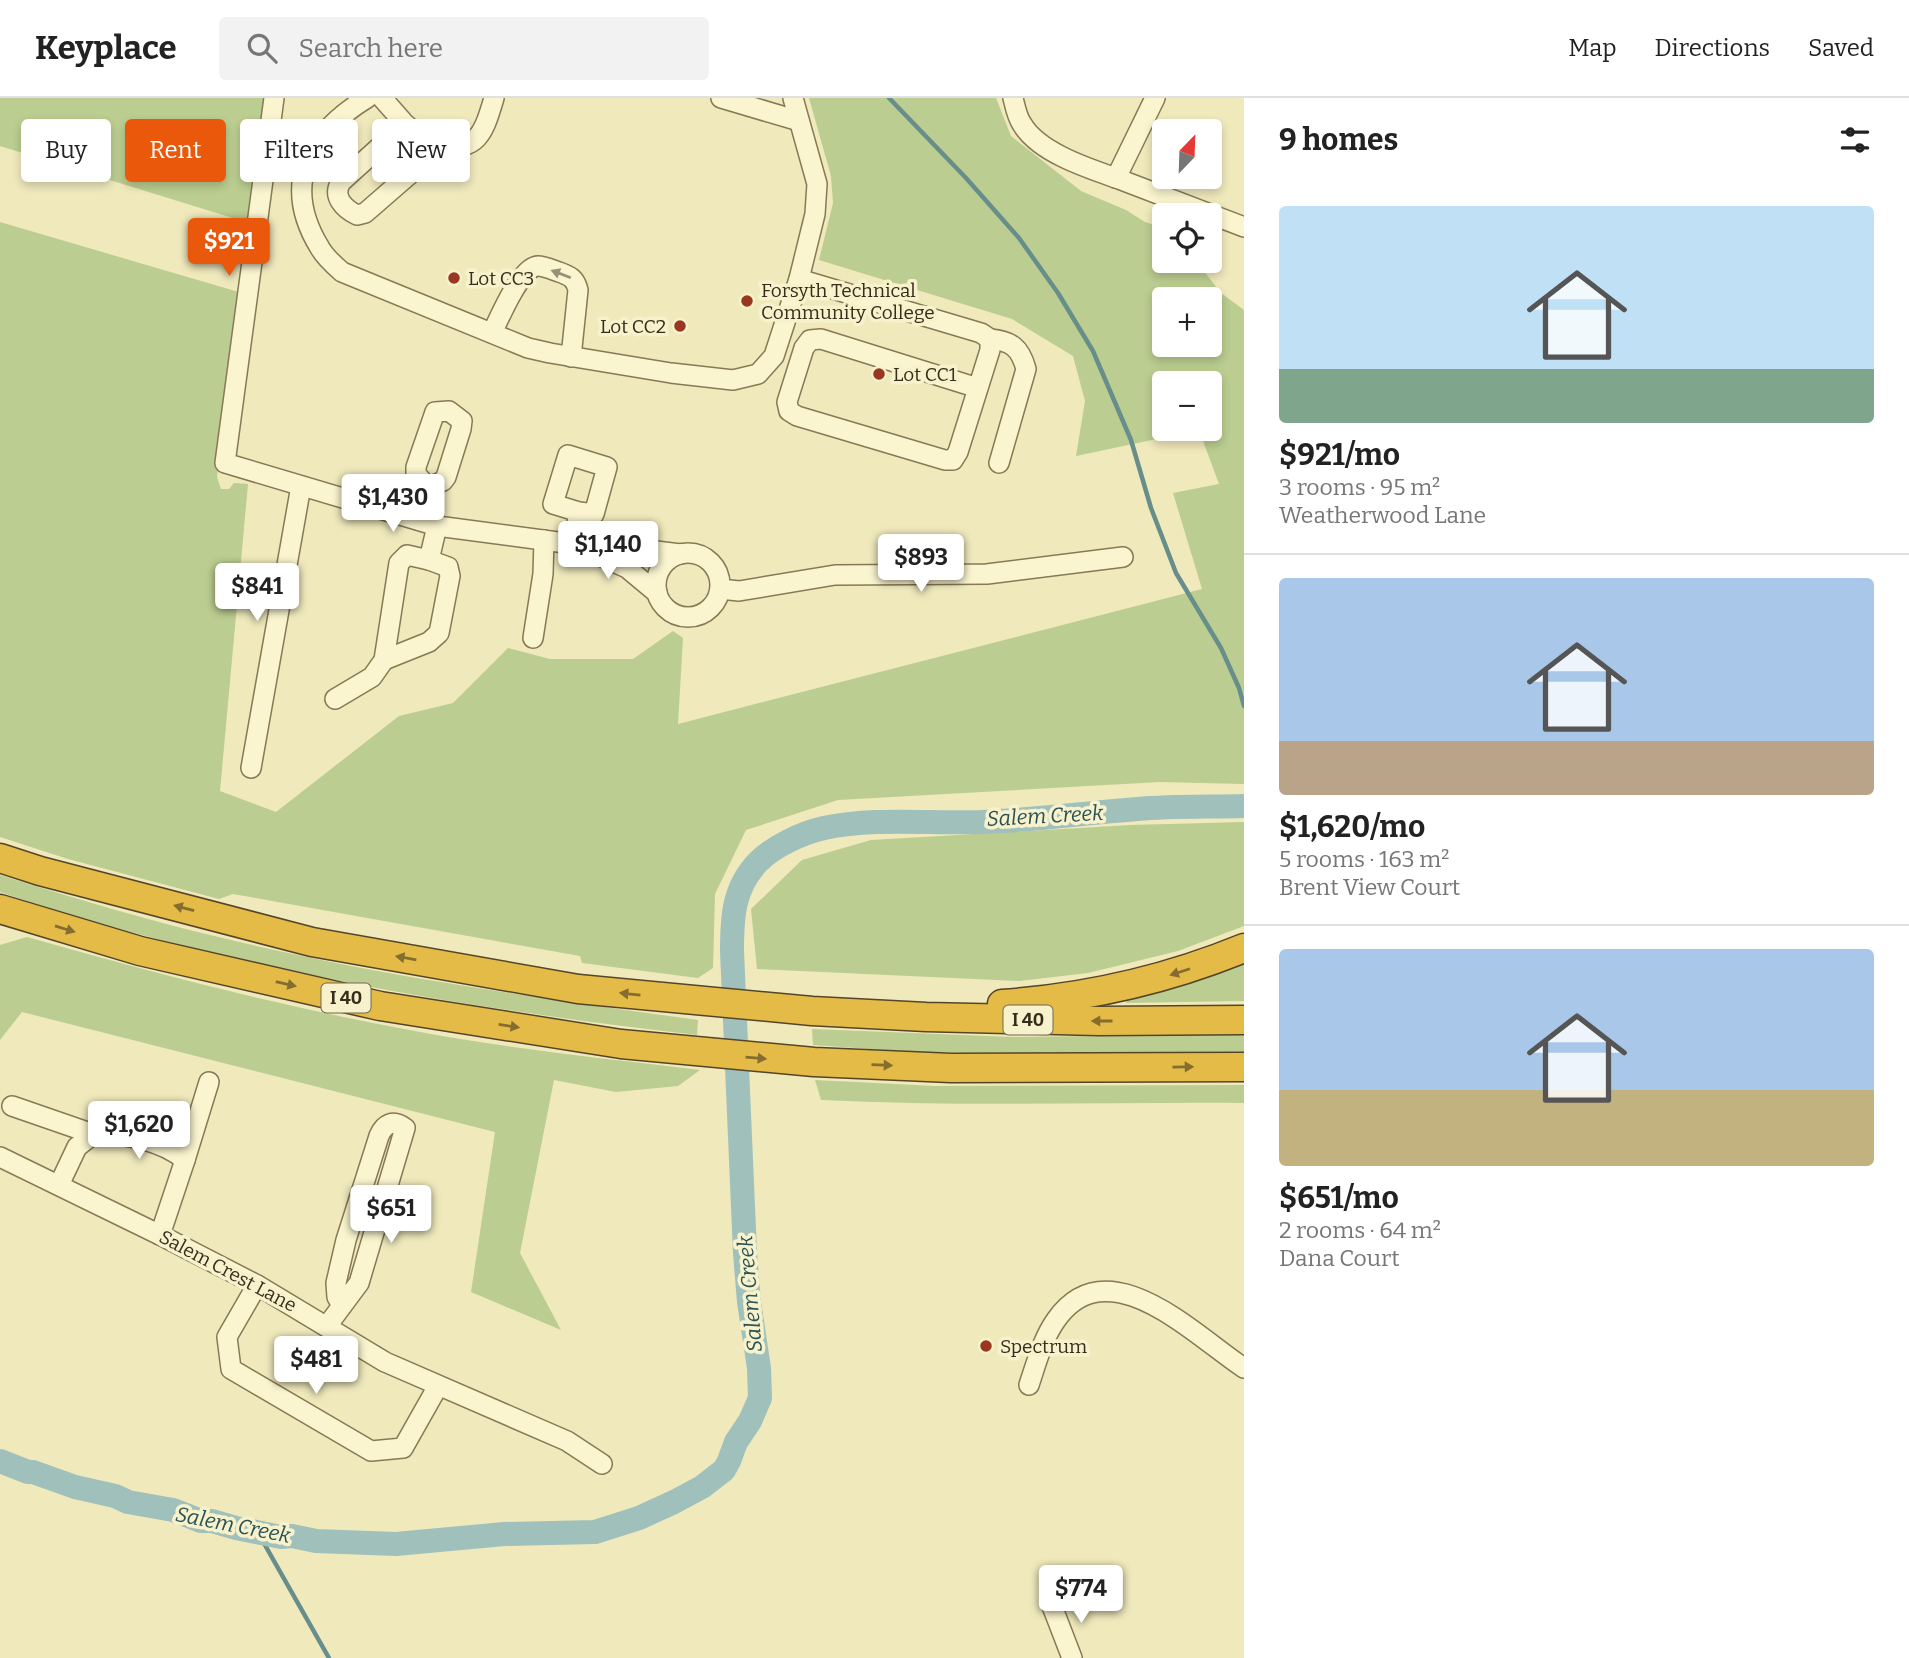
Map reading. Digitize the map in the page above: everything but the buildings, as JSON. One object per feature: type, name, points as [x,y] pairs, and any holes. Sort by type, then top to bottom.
[{"type":"highway","name":"I 40","points":[[0,858],[51,874],[312,942],[578,989],[812,1011],[1008,1020],[1244,1020]]},
{"type":"highway","name":"I 40","points":[[0,909],[140,951],[380,1006],[621,1044],[814,1062],[1031,1069],[1244,1067]]},
{"type":"highway","points":[[812,1011],[853,1001],[972,1005],[1069,998],[1169,975],[1244,948]]},
{"type":"street","points":[[274,98],[225,463],[428,523],[573,544],[627,568],[657,593],[670,611],[680,615],[690,617],[701,614],[710,608],[720,589],[720,579],[710,561],[701,555],[583,542],[573,544]]},
{"type":"street","points":[[382,98],[401,119]]},
{"type":"street","points":[[470,143],[480,135],[494,98]]},
{"type":"street","points":[[721,98],[799,121]]},
{"type":"street","points":[[361,99],[330,124],[316,143],[304,169],[301,195],[307,223],[321,250],[342,272],[528,348],[671,373],[733,380],[758,374],[774,356],[799,279],[815,214],[817,184],[793,98]]},
{"type":"street","points":[[1013,98],[1022,124],[1041,143],[1083,166],[1244,227]]},
{"type":"street","points":[[1116,177],[1155,98]]},
{"type":"street","points":[[372,154],[341,182],[337,190],[337,197],[349,211],[357,215],[365,213],[401,182]]},
{"type":"street","points":[[492,333],[521,278],[537,265],[568,275],[576,281],[578,290],[571,357]]},
{"type":"street","points":[[799,279],[1013,344],[1022,353],[1026,369],[999,463]]},
{"type":"street","points":[[978,388],[821,340],[810,340],[804,348],[787,402],[789,411],[797,416],[945,460],[953,460],[958,452],[990,350],[990,339]]},
{"type":"street","points":[[766,365],[796,374]]},
{"type":"street","points":[[251,768],[301,486]]},
{"type":"street","points":[[428,488],[429,560]]},
{"type":"street","points":[[573,544],[579,512]]},
{"type":"street","points":[[533,638],[543,574],[544,540]]},
{"type":"street","points":[[657,593],[658,573],[663,564],[680,554]]},
{"type":"street","points":[[335,699],[372,677],[384,660],[399,563],[407,555],[448,567],[450,576],[439,633],[429,642],[384,660]]},
{"type":"street","points":[[720,589],[738,591],[835,575],[987,574],[1123,557]]},
{"type":"street","points":[[160,1234],[209,1082]]},
{"type":"street","points":[[12,1106],[93,1134]]},
{"type":"street","points":[[59,1185],[77,1147],[96,1132],[127,1135],[174,1151],[185,1160]]},
{"type":"street","points":[[327,1326],[359,1283],[401,1137]]},
{"type":"street","name":"Salem Crest Lane","points":[[0,1157],[160,1234],[257,1286],[384,1362],[567,1441],[602,1464]]},
{"type":"street","points":[[257,1286],[227,1336],[231,1369],[371,1451],[402,1448],[438,1386]]},
{"type":"street","points":[[1029,1385],[1055,1321],[1070,1304],[1088,1293],[1106,1290],[1123,1292],[1163,1311],[1215,1345],[1244,1368]]},
{"type":"street","points":[[1052,1606],[1072,1658]]},
{"type":"green space","points":[[0,98],[268,98],[265,119],[240,119],[240,182],[257,182],[252,224],[111,180],[111,119],[21,119],[21,152],[0,146]]},
{"type":"green space","points":[[809,98],[996,98],[1011,136],[1081,191],[1152,224],[1152,273],[1205,273],[1216,287],[1152,287],[1152,357],[1222,357],[1222,294],[1244,310],[1244,784],[1160,782],[838,800],[746,830],[715,894],[713,968],[698,978],[582,963],[580,956],[233,894],[219,899],[68,859],[0,837],[0,222],[242,293],[217,477],[221,489],[229,489],[234,483],[248,484],[220,791],[276,812],[399,716],[453,703],[508,648],[550,659],[633,659],[673,631],[683,638],[678,724],[1202,589],[1173,493],[1219,484],[1203,441],[1222,441],[1222,371],[1152,371],[1152,440],[1076,456],[1085,401],[1073,356],[1012,319],[819,260],[833,203],[831,176]]},
{"type":"green space","points":[[1244,822],[1244,926],[1178,951],[1088,973],[1019,981],[757,969],[751,909],[802,860],[871,840],[1131,825]]},
{"type":"green space","points":[[0,875],[144,918],[289,953],[463,986],[698,1020],[697,1035],[433,998],[257,964],[85,919],[0,892]]},
{"type":"green space","points":[[27,937],[137,968],[360,1021],[501,1045],[700,1070],[678,1086],[616,1092],[554,1080],[520,1253],[561,1330],[471,1292],[495,1132],[22,1012],[0,1040],[0,945]]},
{"type":"green space","points":[[1244,957],[1244,1001],[1126,1003],[1127,995]]},
{"type":"green space","points":[[812,1029],[1013,1037],[1244,1034],[1244,1052],[1089,1055],[914,1052],[813,1045]]},
{"type":"green space","points":[[815,1080],[935,1086],[1244,1085],[1244,1103],[980,1104],[821,1100]]},
{"type":"waterway","points":[[889,98],[1019,238],[1058,293],[1093,351],[1131,440],[1151,508],[1176,573],[1221,648],[1244,706]]},
{"type":"waterway","name":"Salem Creek","points":[[0,1461],[75,1487],[115,1496],[128,1502],[173,1510],[201,1521],[316,1541],[396,1544],[504,1534],[595,1532],[639,1518],[674,1502],[702,1487],[724,1470],[760,1398],[745,1253],[732,951],[739,893],[743,882],[758,862],[798,837],[816,830],[843,825],[883,822],[983,822],[1150,808],[1244,806]]},
{"type":"waterway","points":[[257,1531],[329,1658]]},
{"type":"place","name":"Lot CC3","points":[[454,278]]},
{"type":"place","name":"Forsyth Technical Community College","points":[[747,301]]},
{"type":"place","name":"Lot CC2","points":[[680,326]]},
{"type":"place","name":"Lot CC1","points":[[879,374]]},
{"type":"place","name":"Spectrum","points":[[986,1346]]}]
